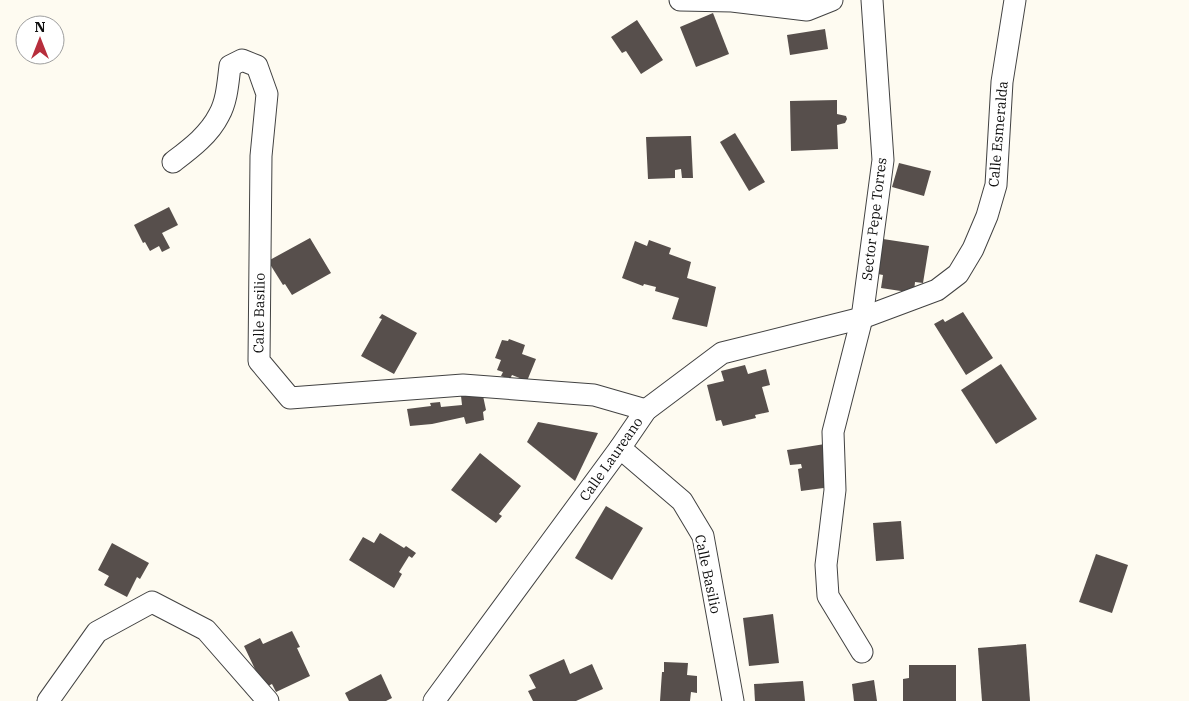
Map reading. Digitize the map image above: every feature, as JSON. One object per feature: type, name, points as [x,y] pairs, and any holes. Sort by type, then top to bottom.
[{"type":"street","points":[[680,0],[732,1],[807,10],[832,0]]},
{"type":"street","name":"Sector Pepe Torres","points":[[862,652],[828,596],[826,565],[835,490],[833,432],[862,318],[883,160],[872,0]]},
{"type":"street","name":"Calle Esmeralda","points":[[862,318],[937,290],[958,274],[974,249],[987,216],[996,185],[1002,82],[1015,0]]},
{"type":"street","name":"Calle Basilio","points":[[173,162],[201,140],[219,116],[228,89],[230,66],[242,60],[256,66],[267,94],[261,156],[258,361],[290,398],[463,385],[594,395],[646,410]]},
{"type":"street","name":"Calle Laureano","points":[[434,701],[646,410],[722,353],[862,318]]},
{"type":"street","name":"Calle Basilio","points":[[620,448],[682,501],[703,536],[733,701]]},
{"type":"street","points":[[48,701],[97,632],[152,602],[206,630],[268,701]]},
{"type":"building","points":[[713,13],[729,54],[696,67],[680,27]]},
{"type":"building","points":[[637,20],[663,60],[641,74],[626,51],[622,53],[611,37]]},
{"type":"building","points":[[825,29],[828,49],[790,55],[787,35]]},
{"type":"building","points":[[837,100],[837,114],[846,116],[847,119],[845,123],[837,125],[838,149],[791,151],[790,101]]},
{"type":"building","points":[[735,133],[765,182],[749,191],[720,142]]},
{"type":"building","points":[[691,136],[693,178],[682,178],[681,169],[675,170],[675,178],[648,179],[646,137]]},
{"type":"building","points":[[899,163],[931,171],[924,196],[892,187]]},
{"type":"building","points":[[169,207],[178,225],[162,233],[170,248],[162,252],[159,246],[150,251],[145,242],[143,243],[134,225]]},
{"type":"building","points":[[310,238],[331,273],[292,295],[285,284],[283,285],[268,261]]},
{"type":"building","points":[[883,239],[929,246],[923,283],[915,282],[914,293],[881,288],[883,275],[878,274]]},
{"type":"building","points":[[649,240],[671,248],[669,254],[691,262],[687,278],[716,287],[707,327],[672,319],[679,298],[655,291],[656,287],[644,284],[643,286],[622,278],[635,241],[647,246]]},
{"type":"building","points":[[963,312],[993,358],[966,375],[934,324],[943,319],[945,322]]},
{"type":"building","points":[[382,314],[417,333],[394,374],[361,356],[382,319],[379,318]]},
{"type":"building","points":[[509,339],[525,345],[522,354],[536,359],[527,381],[512,375],[510,379],[501,376],[503,372],[497,370],[501,360],[495,358],[502,340],[508,341]]},
{"type":"building","points":[[1001,364],[1037,419],[996,444],[961,390]]},
{"type":"building","points":[[745,365],[748,374],[766,369],[770,385],[762,387],[769,412],[755,415],[756,418],[723,426],[721,420],[716,421],[707,385],[724,381],[721,371]]},
{"type":"building","points":[[482,391],[486,410],[483,412],[484,420],[466,424],[464,417],[432,424],[410,426],[407,409],[431,406],[430,403],[440,402],[441,407],[462,405],[461,396]]},
{"type":"building","points":[[538,422],[598,433],[575,481],[527,442]]},
{"type":"building","points":[[825,444],[831,487],[801,491],[798,469],[802,468],[801,464],[790,465],[787,450]]},
{"type":"building","points":[[480,453],[521,486],[499,514],[502,516],[496,523],[451,490]]},
{"type":"building","points":[[606,506],[643,528],[612,580],[575,558]]},
{"type":"building","points":[[901,521],[904,559],[876,561],[873,523]]},
{"type":"building","points":[[380,533],[416,553],[412,558],[409,556],[399,572],[402,574],[394,588],[349,560],[363,537],[374,543]]},
{"type":"building","points":[[112,543],[149,563],[140,579],[137,577],[127,597],[104,585],[109,576],[98,570]]},
{"type":"building","points":[[1096,554],[1128,565],[1112,613],[1079,602]]},
{"type":"building","points":[[773,614],[779,663],[749,666],[743,618]]},
{"type":"building","points":[[292,631],[300,647],[297,648],[310,676],[276,692],[272,684],[264,688],[244,646],[260,638],[263,644]]},
{"type":"building","points":[[1026,644],[1030,701],[982,701],[978,648]]},
{"type":"building","points":[[564,659],[570,674],[592,664],[603,689],[576,701],[533,701],[528,691],[536,688],[529,675]]},
{"type":"building","points":[[664,662],[688,663],[687,675],[697,676],[697,693],[691,692],[690,701],[660,701]]},
{"type":"building","points":[[909,665],[956,665],[956,701],[903,701],[903,679],[909,678]]},
{"type":"building","points":[[381,674],[392,698],[386,701],[349,701],[345,693]]},
{"type":"building","points":[[874,680],[877,701],[854,701],[852,684]]},
{"type":"building","points":[[803,681],[805,701],[755,701],[754,684]]}]
